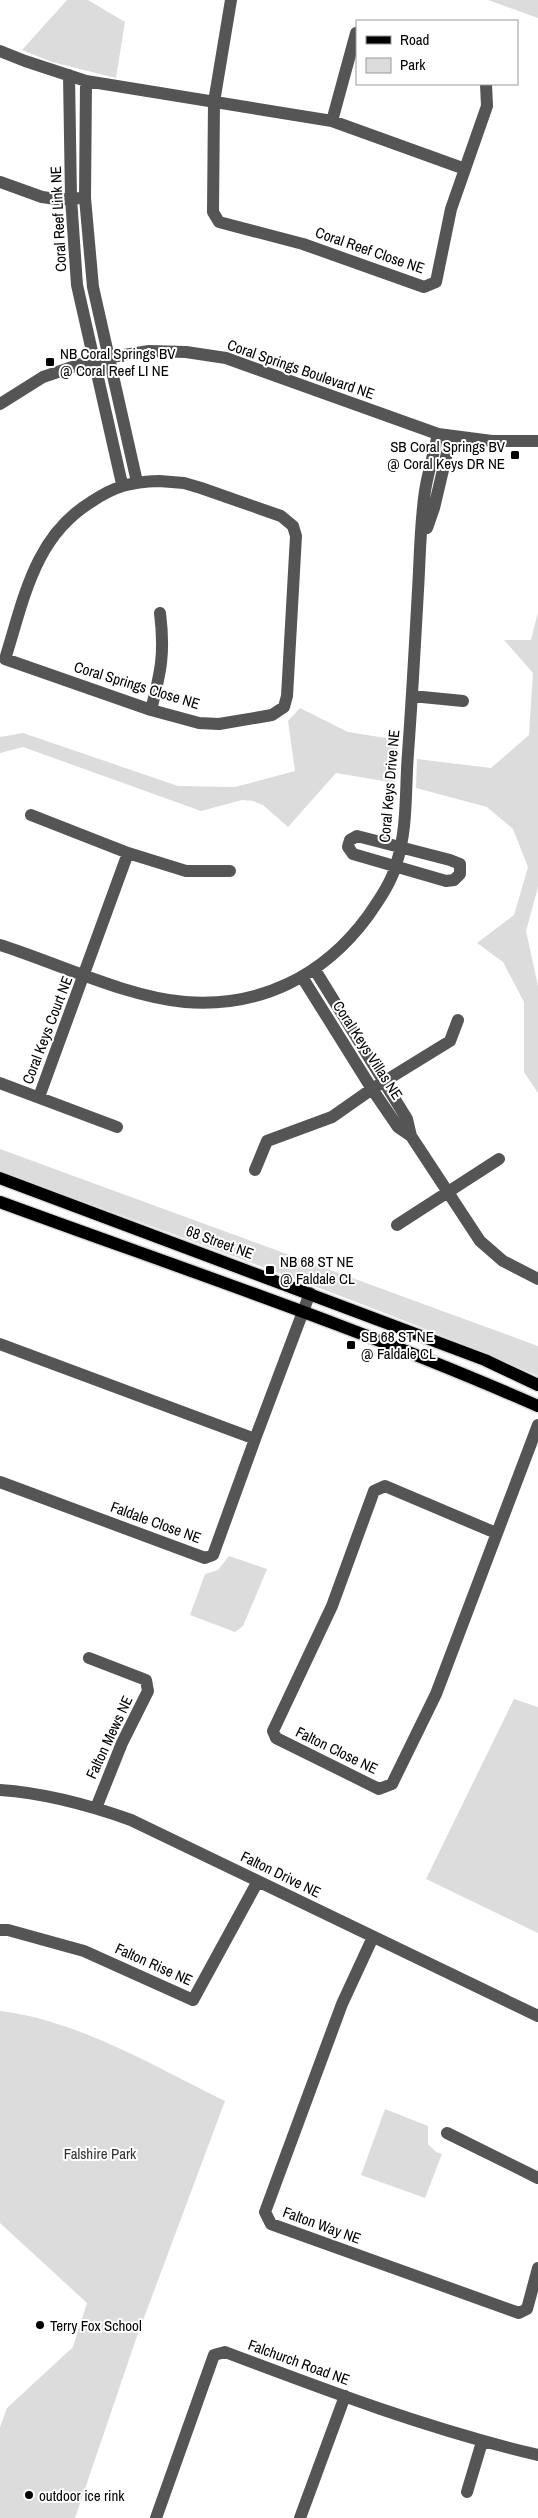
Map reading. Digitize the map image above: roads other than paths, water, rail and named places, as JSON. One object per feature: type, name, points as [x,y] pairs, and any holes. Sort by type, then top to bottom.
[{"type":"main road","name":"68 Street NE","points":[[0,1178],[485,1360],[538,1385]]},
{"type":"main road","points":[[0,1202],[479,1380],[538,1406]]},
{"type":"street","points":[[214,102],[231,0]]},
{"type":"street","points":[[332,120],[356,33]]},
{"type":"street","points":[[0,51],[86,81],[332,120],[464,169],[487,106],[486,85]]},
{"type":"street","name":"Coral Reef Link NE","points":[[69,76],[72,198],[77,286],[93,360]]},
{"type":"street","name":"Coral Reef Link NE","points":[[86,81],[85,198],[93,287],[110,356]]},
{"type":"street","name":"Coral Reef Close NE","points":[[214,102],[213,212],[219,222],[303,244],[424,287],[436,282],[451,209],[464,169]]},
{"type":"street","points":[[0,182],[42,197],[56,199],[85,198]]},
{"type":"street","name":"Coral Springs Boulevard NE","points":[[0,402],[42,377],[93,360],[149,351],[186,352],[226,358],[444,435],[492,441],[538,441]]},
{"type":"street","points":[[110,356],[137,482]]},
{"type":"street","points":[[93,360],[122,484]]},
{"type":"street","name":"Coral Keys Drive NE","points":[[0,944],[119,987],[160,998],[206,1002],[240,1000],[266,994],[314,970],[355,934],[380,898],[396,867],[401,847],[405,817],[425,491],[444,435]]},
{"type":"street","name":"Coral Springs Close NE","points":[[137,482],[184,483],[281,516],[293,526],[296,536],[287,696],[284,707],[272,715],[219,724],[181,719],[5,659],[35,565],[50,538],[65,520],[81,508],[122,484],[137,482]]},
{"type":"street","points":[[152,710],[162,667],[163,639],[160,613]]},
{"type":"street","points":[[412,696],[463,701]]},
{"type":"street","points":[[31,815],[128,853],[186,871],[230,871]]},
{"type":"street","points":[[357,836],[455,862],[460,864],[460,874],[454,880],[446,881],[396,867],[353,854],[348,847],[350,840],[357,836]]},
{"type":"street","name":"Coral Keys Court NE","points":[[39,1097],[128,853]]},
{"type":"street","name":"Coral Keys Villas NE","points":[[314,970],[398,1126],[411,1136],[446,1192],[480,1241],[503,1260],[538,1279]]},
{"type":"street","name":"Coral Keys Villas NE","points":[[302,977],[378,1086]]},
{"type":"street","points":[[255,1170],[267,1141],[332,1118],[378,1086],[450,1041],[458,1020]]},
{"type":"street","points":[[0,1083],[117,1127]]},
{"type":"street","points":[[397,1225],[499,1159]]},
{"type":"street","name":"Faldale Close NE","points":[[0,1482],[205,1558],[213,1554],[310,1293]]},
{"type":"street","points":[[0,1344],[255,1439]]},
{"type":"street","name":"Falton Close NE","points":[[496,1533],[385,1486],[374,1491],[332,1606],[273,1732],[276,1738],[379,1789],[392,1784],[436,1694],[538,1425]]},
{"type":"street","name":"Falton Mews NE","points":[[89,1658],[146,1680],[148,1691],[122,1743],[96,1808]]},
{"type":"street","name":"Falton Drive NE","points":[[0,1790],[45,1796],[96,1808],[158,1832],[538,2016]]},
{"type":"street","name":"Falton Rise NE","points":[[0,1930],[8,1930],[84,1951],[193,2000],[258,1881]]},
{"type":"street","name":"Falton Way NE","points":[[373,1937],[342,2004],[265,2212],[271,2224],[519,2313],[527,2309],[538,2268]]},
{"type":"street","points":[[447,2133],[538,2178]]},
{"type":"street","name":"Falchurch Road NE","points":[[156,2518],[214,2355],[225,2352],[345,2396],[482,2442],[538,2456]]},
{"type":"street","points":[[300,2518],[345,2396]]},
{"type":"street","points":[[467,2492],[482,2442]]},
{"type":"place","name":"NB Coral Springs BV @ Coral Reef LI NE","points":[[50,362]]},
{"type":"place","name":"SB Coral Springs BV @ Coral Keys DR NE","points":[[515,455]]},
{"type":"place","name":"NB 68 ST NE @ Faldale CL","points":[[270,1270]]},
{"type":"place","name":"SB 68 ST NE @ Faldale CL","points":[[351,1345]]},
{"type":"place","name":"Terry Fox School","points":[[40,2325]]},
{"type":"place","name":"outdoor ice rink","points":[[29,2495]]},
{"type":"park label","name":"Falshire Park","points":[[100,2153]]}]
